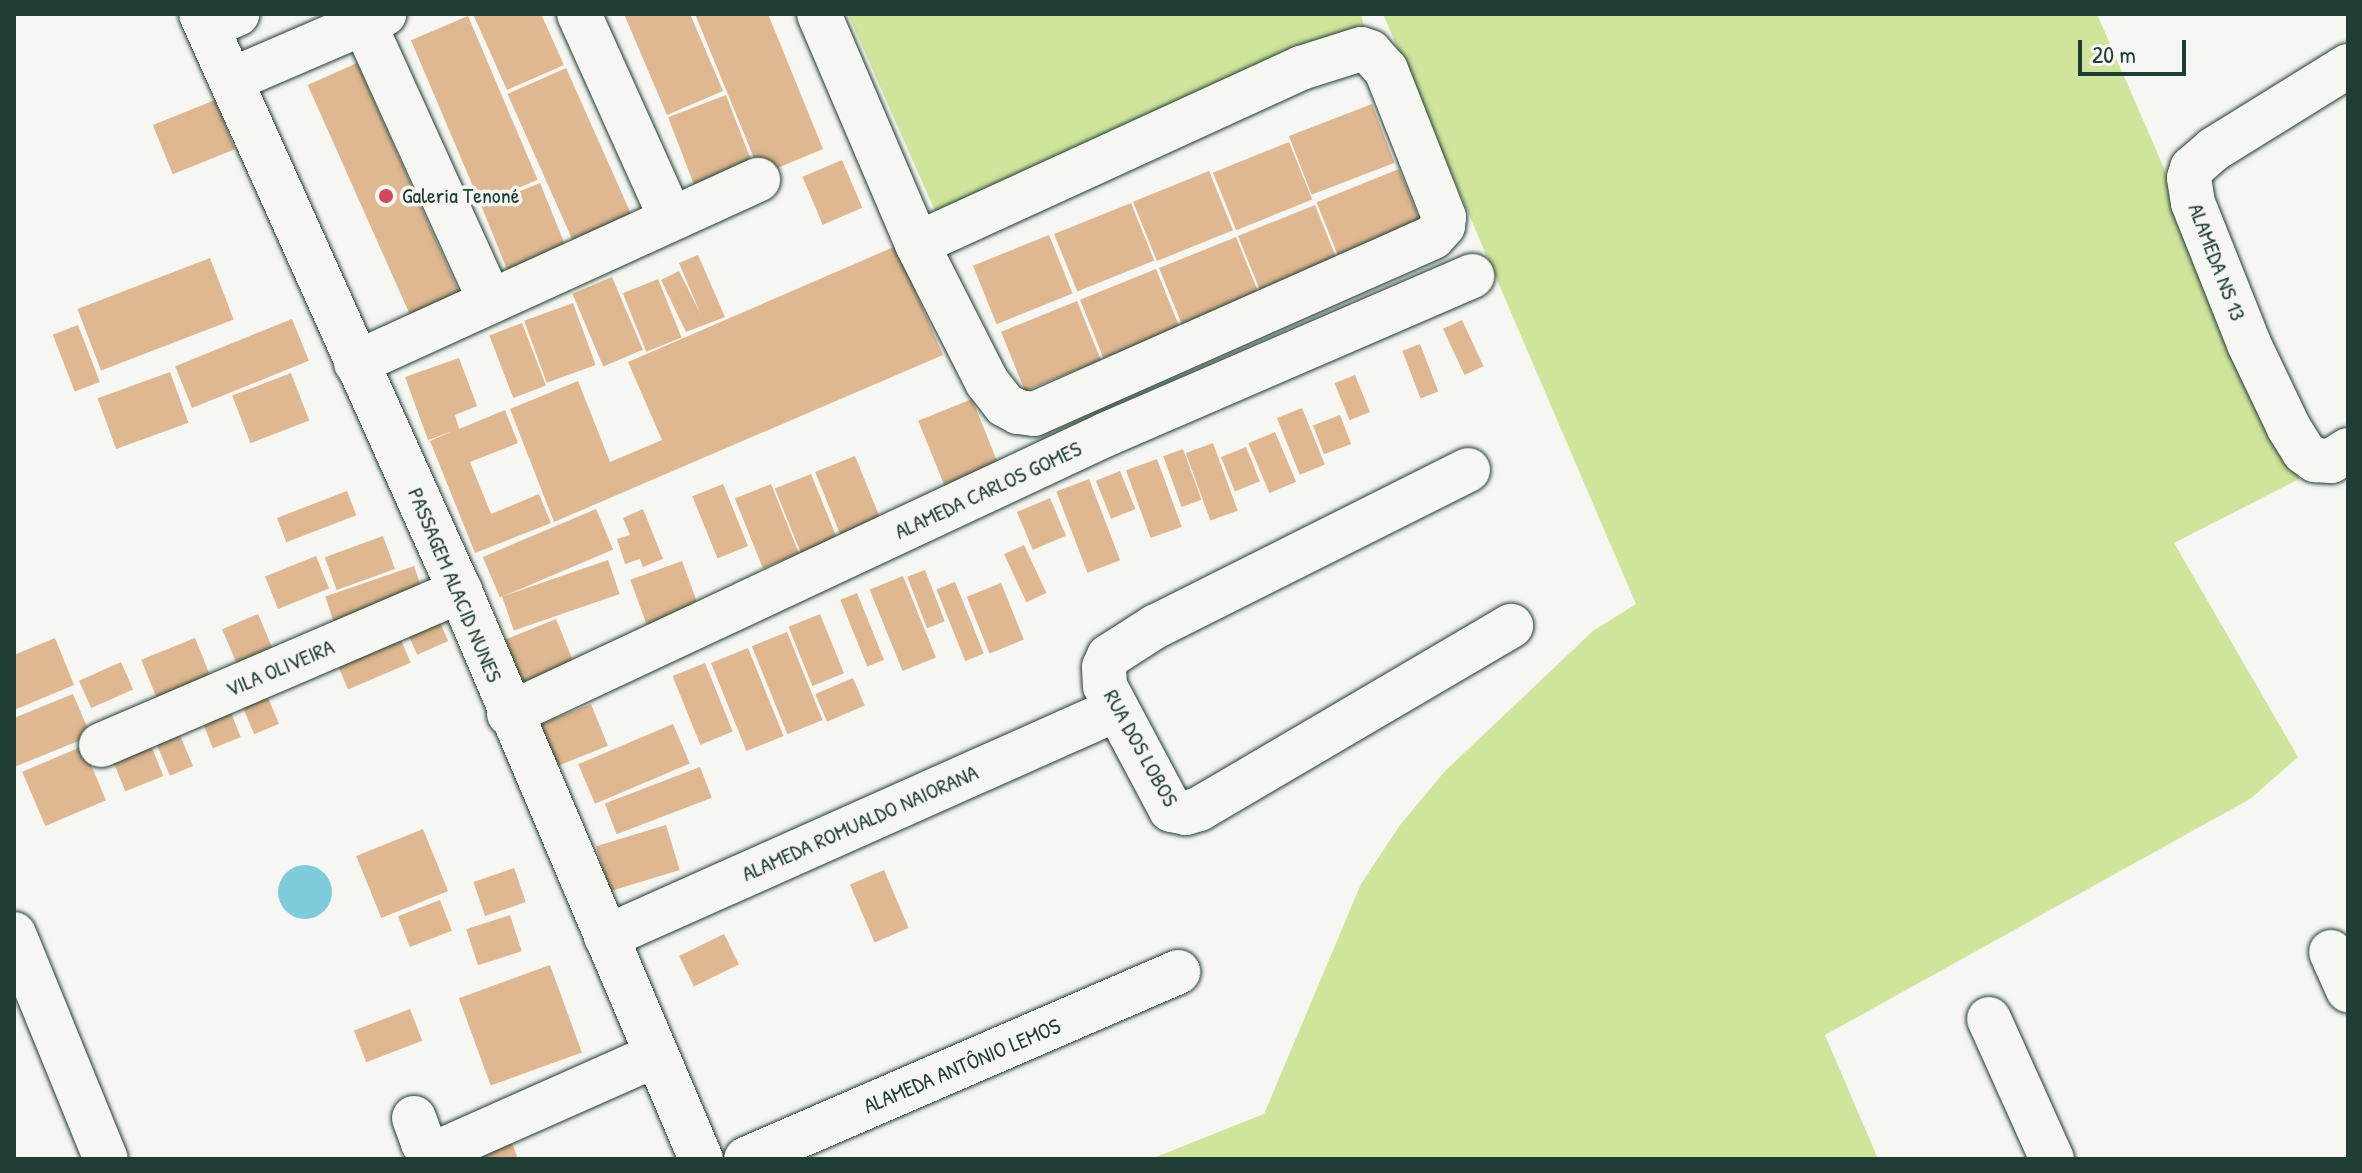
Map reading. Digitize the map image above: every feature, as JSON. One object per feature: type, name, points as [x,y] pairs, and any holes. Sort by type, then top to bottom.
[{"type":"street","points":[[579,14],[666,208]]},
{"type":"street","points":[[819,14],[917,244],[995,395],[1018,412],[1034,414],[1433,237],[1443,226],[1444,217],[1386,70],[1370,52],[1361,49],[1301,68],[917,244]]},
{"type":"street","name":"PASSAGEM ALACID NUNES","points":[[215,18],[231,80],[460,591],[509,714],[701,1159]]},
{"type":"street","points":[[231,80],[374,18],[484,287]]},
{"type":"street","name":"ALAMEDA NS 13","points":[[2339,456],[2315,460],[2304,452],[2289,428],[2238,316],[2193,203],[2189,178],[2192,168],[2214,149],[2348,66]]},
{"type":"street","points":[[356,363],[758,180]]},
{"type":"street","name":"ALAMEDA CARLOS GOMES","points":[[509,714],[1107,434],[1472,276]]},
{"type":"street","name":"RUA DOS LOBOS","points":[[1468,470],[1156,626],[1109,656],[1103,675],[1115,710],[1171,810],[1186,813],[1199,809],[1511,626]]},
{"type":"street","name":"VILA OLIVEIRA","points":[[101,745],[460,591]]},
{"type":"street","name":"ALAMEDA ROMUALDO NAIORANA","points":[[606,937],[1115,710]]},
{"type":"street","points":[[14,934],[106,1159]]},
{"type":"street","name":"ALAMEDA ANTÔNIO LEMOS","points":[[746,1159],[1178,972]]},
{"type":"street","points":[[1989,1019],[2052,1159]]},
{"type":"street","points":[[414,1118],[423,1143],[430,1150],[440,1151],[657,1055]]},
{"type":"green space","points":[[848,14],[1361,14],[1366,35],[936,213]]},
{"type":"green space","points":[[1383,14],[2097,14],[2299,479],[2174,543],[2298,757],[2250,799],[1825,1035],[1878,1159],[1151,1159],[1264,1114],[1361,884],[1400,825],[1445,771],[1593,631],[1636,604]]},
{"type":"water","points":[[305,865],[324,873],[332,892],[324,911],[305,919],[286,911],[278,892],[286,873]]},
{"type":"building","points":[[473,14],[541,14],[564,65],[507,90]]},
{"type":"building","points":[[624,14],[690,14],[723,91],[667,115]]},
{"type":"building","points":[[695,14],[768,14],[823,149],[761,175]]},
{"type":"building","points":[[468,16],[538,180],[480,204],[411,40]]},
{"type":"building","name":"Galeria Tenoné","points":[[357,63],[466,308],[417,330],[308,85]]},
{"type":"building","points":[[566,68],[637,228],[579,254],[508,94]]},
{"type":"building","points":[[726,95],[756,173],[698,196],[668,117]]},
{"type":"building","points":[[215,100],[235,149],[173,174],[153,125]]},
{"type":"building","points":[[1372,104],[1395,163],[1311,195],[1289,136]]},
{"type":"building","points":[[1289,142],[1312,199],[1236,230],[1213,173]]},
{"type":"building","points":[[842,160],[862,208],[823,225],[802,177]]},
{"type":"building","points":[[1399,169],[1422,226],[1340,260],[1316,202]]},
{"type":"building","points":[[1209,171],[1233,230],[1157,261],[1133,202]]},
{"type":"building","points":[[540,183],[571,260],[513,284],[482,207]]},
{"type":"building","points":[[1131,203],[1154,260],[1077,292],[1054,234]]},
{"type":"building","points":[[1315,205],[1338,262],[1261,294],[1238,236]]},
{"type":"building","points":[[1049,235],[1073,293],[997,324],[973,266]]},
{"type":"building","points":[[1236,237],[1259,294],[1182,326],[1159,268]]},
{"type":"building","points":[[896,246],[943,355],[554,522],[510,409],[578,381],[610,462],[662,440],[628,362]]},
{"type":"building","points":[[698,255],[725,317],[686,332],[661,280],[679,271],[701,315],[679,263]]},
{"type":"building","points":[[210,258],[234,320],[101,371],[77,309]]},
{"type":"building","points":[[1156,269],[1180,327],[1104,358],[1080,300]]},
{"type":"building","points":[[612,277],[643,350],[603,367],[572,294]]},
{"type":"building","points":[[658,279],[682,337],[646,352],[623,293]]},
{"type":"building","points":[[1077,301],[1101,360],[1025,391],[1001,332]]},
{"type":"building","points":[[573,303],[596,365],[547,383],[524,321]]},
{"type":"building","points":[[292,319],[309,361],[192,408],[175,366]]},
{"type":"building","points":[[1462,320],[1484,366],[1465,375],[1443,329]]},
{"type":"building","points":[[522,323],[546,386],[513,398],[489,336]]},
{"type":"building","points":[[78,325],[100,382],[75,392],[53,335]]},
{"type":"building","points":[[1420,344],[1438,392],[1421,398],[1402,351]]},
{"type":"building","points":[[459,358],[477,406],[455,415],[459,429],[505,410],[518,443],[470,462],[491,514],[539,494],[551,523],[475,553],[430,441],[453,431],[428,440],[405,377]]},
{"type":"building","points":[[170,372],[188,423],[116,449],[98,398]]},
{"type":"building","points":[[291,373],[309,421],[250,443],[232,396]]},
{"type":"building","points":[[1355,375],[1370,412],[1350,420],[1335,383]]},
{"type":"building","points":[[972,399],[1003,477],[950,499],[918,421]]},
{"type":"building","points":[[1302,408],[1325,465],[1300,475],[1277,418]]},
{"type":"building","points":[[1340,415],[1351,444],[1324,454],[1313,425]]},
{"type":"building","points":[[1275,432],[1296,482],[1269,493],[1248,443]]},
{"type":"building","points":[[1213,443],[1238,511],[1210,521],[1186,453]]},
{"type":"building","points":[[1246,447],[1260,481],[1235,491],[1221,457]]},
{"type":"building","points":[[1183,449],[1201,500],[1182,507],[1163,456]]},
{"type":"building","points":[[855,456],[885,531],[845,547],[815,472]]},
{"type":"building","points":[[1157,459],[1182,527],[1151,538],[1126,470]]},
{"type":"building","points":[[1120,471],[1135,509],[1111,519],[1096,481]]},
{"type":"building","points":[[811,474],[841,547],[804,562],[775,489]]},
{"type":"building","points":[[1089,479],[1120,560],[1088,573],[1056,492]]},
{"type":"building","points":[[723,484],[748,546],[718,558],[692,496]]},
{"type":"building","points":[[771,484],[799,554],[763,568],[735,499]]},
{"type":"building","points":[[347,491],[356,515],[286,542],[277,518]]},
{"type":"building","points":[[1050,498],[1066,536],[1033,550],[1017,512]]},
{"type":"building","points":[[596,509],[613,550],[500,598],[483,557]]},
{"type":"building","points":[[643,509],[663,559],[643,567],[640,559],[625,564],[617,539],[630,535],[623,518]]},
{"type":"building","points":[[383,536],[395,569],[337,590],[325,557]]},
{"type":"building","points":[[1024,545],[1046,593],[1026,602],[1004,554]]},
{"type":"building","points":[[316,556],[329,588],[278,609],[265,577]]},
{"type":"building","points":[[608,560],[620,594],[514,631],[502,596]]},
{"type":"building","points":[[682,561],[702,616],[650,634],[630,580]]},
{"type":"building","points":[[414,566],[427,604],[338,634],[325,597]]},
{"type":"building","points":[[925,570],[945,621],[927,628],[907,577]]},
{"type":"building","points":[[903,576],[936,658],[903,671],[870,589]]},
{"type":"building","points":[[955,582],[984,653],[965,661],[936,589]]},
{"type":"building","points":[[1001,583],[1024,640],[990,653],[967,597]]},
{"type":"building","points":[[857,593],[884,660],[867,667],[840,600]]},
{"type":"building","points":[[434,609],[448,641],[417,655],[403,623]]},
{"type":"building","points":[[258,614],[277,658],[241,673],[222,629]]},
{"type":"building","points":[[820,614],[844,673],[812,686],[788,627]]},
{"type":"building","points":[[556,619],[578,673],[526,694],[504,640]]},
{"type":"building","points":[[395,626],[411,663],[348,689],[332,653]]},
{"type":"building","points":[[787,632],[823,720],[787,734],[752,646]]},
{"type":"building","points":[[55,638],[74,685],[14,710],[14,655]]},
{"type":"building","points":[[195,638],[216,690],[162,712],[141,660]]},
{"type":"building","points":[[748,648],[784,736],[747,751],[711,663]]},
{"type":"building","points":[[121,662],[133,689],[91,708],[79,681]]},
{"type":"building","points":[[705,663],[733,732],[700,745],[673,676]]},
{"type":"building","points":[[853,678],[865,706],[827,722],[815,694]]},
{"type":"building","points":[[263,686],[279,724],[254,734],[238,697]]},
{"type":"building","points":[[73,694],[91,736],[14,767],[14,718]]},
{"type":"building","points":[[225,698],[241,737],[213,748],[197,709]]},
{"type":"building","points":[[591,704],[608,746],[558,766],[541,724]]},
{"type":"building","points":[[173,719],[193,766],[170,776],[150,729]]},
{"type":"building","points":[[673,724],[690,764],[595,804],[578,764]]},
{"type":"building","points":[[148,738],[163,776],[125,791],[110,753]]},
{"type":"building","points":[[83,746],[106,800],[45,826],[22,772]]},
{"type":"building","points":[[700,767],[712,798],[617,834],[605,804]]},
{"type":"building","points":[[666,825],[680,870],[610,891],[596,846]]},
{"type":"building","points":[[423,829],[448,891],[381,918],[356,856]]},
{"type":"building","points":[[514,868],[526,902],[485,916],[473,882]]},
{"type":"building","points":[[884,870],[909,928],[875,942],[850,884]]},
{"type":"building","points":[[440,900],[452,931],[410,947],[398,916]]},
{"type":"building","points":[[510,915],[522,951],[478,965],[466,929]]},
{"type":"building","points":[[724,934],[739,965],[694,986],[679,956]]},
{"type":"building","points":[[550,965],[582,1052],[491,1086],[459,998]]},
{"type":"building","points":[[410,1009],[422,1041],[366,1062],[354,1031]]},
{"type":"building","points":[[511,1140],[518,1159],[461,1159]]},
{"type":"place","name":"Galeria Tenoné","points":[[386,196]]}]
